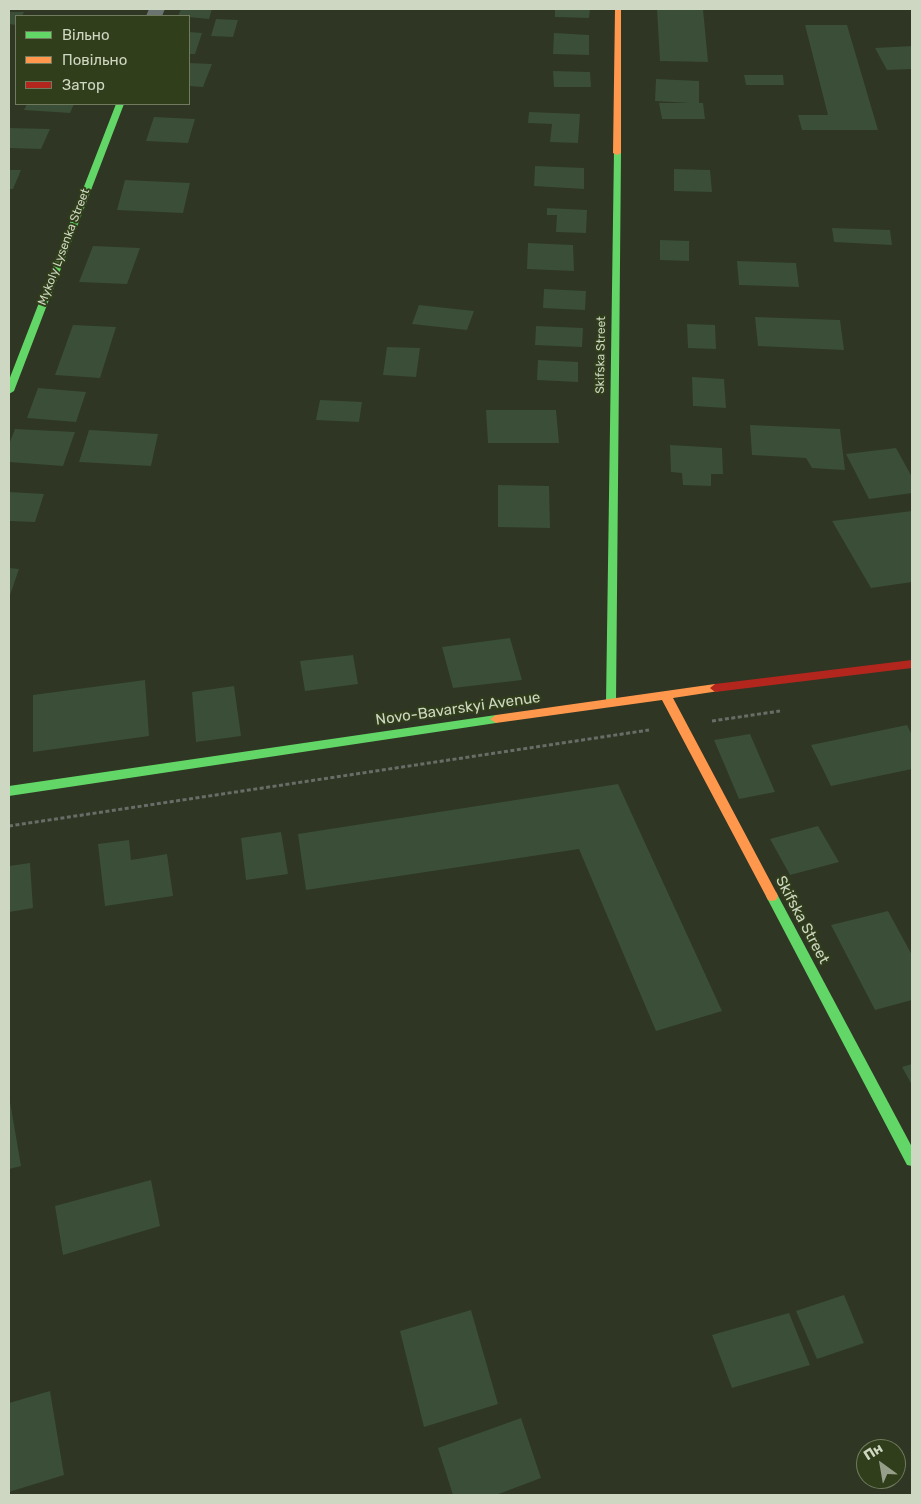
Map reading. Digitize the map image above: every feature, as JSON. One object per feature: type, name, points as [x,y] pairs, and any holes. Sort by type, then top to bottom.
[{"type":"main road","name":"Skifska Street","points":[[611,702],[618,9]]},
{"type":"main road","name":"Mykoly Lysenka Street","points":[[9,391],[120,105]]},
{"type":"main road","name":"Novo-Bavarskyi Avenue","points":[[9,791],[665,694],[912,664]]},
{"type":"main road","name":"Skifska Street","points":[[665,694],[912,1160]]},
{"type":"path","points":[[9,826],[787,710]]},
{"type":"building","points":[[181,9],[212,9],[209,19],[190,17],[190,15],[178,15]]},
{"type":"building","points":[[555,9],[590,9],[589,18],[555,17]]},
{"type":"building","points":[[657,9],[703,9],[708,62],[660,61]]},
{"type":"building","points":[[9,12],[24,12],[22,15],[15,15],[15,25],[9,24]]},
{"type":"building","points":[[216,19],[238,20],[233,37],[211,36]]},
{"type":"building","points":[[805,25],[847,25],[878,130],[802,130],[798,115],[828,115]]},
{"type":"building","points":[[190,32],[202,33],[195,54],[190,54]]},
{"type":"building","points":[[554,33],[589,35],[589,55],[553,54]]},
{"type":"building","points":[[912,46],[912,69],[887,70],[875,48]]},
{"type":"building","points":[[190,63],[212,64],[203,87],[190,86]]},
{"type":"building","points":[[553,71],[590,72],[591,87],[554,87]]},
{"type":"building","points":[[744,75],[783,75],[784,85],[746,85]]},
{"type":"building","points":[[656,79],[699,81],[699,103],[703,103],[705,119],[662,119],[659,103],[690,103],[655,101]]},
{"type":"building","points":[[26,105],[74,105],[70,113],[24,110]]},
{"type":"building","points":[[529,112],[580,114],[578,143],[550,142],[552,124],[528,123]]},
{"type":"building","points":[[154,117],[195,119],[188,143],[146,141]]},
{"type":"building","points":[[9,128],[50,129],[41,149],[9,148]]},
{"type":"building","points":[[535,166],[584,168],[584,189],[534,186]]},
{"type":"building","points":[[674,169],[710,170],[712,192],[674,191]]},
{"type":"building","points":[[9,170],[21,170],[13,189],[9,189]]},
{"type":"building","points":[[125,180],[190,183],[183,213],[117,210]]},
{"type":"building","points":[[547,208],[587,210],[586,233],[556,232],[557,215],[547,215]]},
{"type":"building","points":[[832,228],[890,230],[892,245],[834,242]]},
{"type":"building","points":[[660,240],[689,241],[689,261],[660,260]]},
{"type":"building","points":[[528,243],[573,245],[574,271],[527,269]]},
{"type":"building","points":[[93,246],[140,248],[127,284],[79,282]]},
{"type":"building","points":[[737,261],[796,263],[799,287],[739,285]]},
{"type":"building","points":[[544,289],[586,291],[585,310],[543,308]]},
{"type":"building","points":[[419,305],[474,311],[467,330],[412,324]]},
{"type":"building","points":[[755,317],[840,320],[844,350],[758,346]]},
{"type":"building","points":[[687,324],[715,325],[716,349],[688,348]]},
{"type":"building","points":[[73,325],[116,327],[100,378],[55,375]]},
{"type":"building","points":[[536,326],[583,328],[582,347],[535,345]]},
{"type":"building","points":[[387,347],[420,348],[416,377],[383,375]]},
{"type":"building","points":[[538,360],[578,362],[578,382],[537,380]]},
{"type":"building","points":[[692,377],[724,379],[726,408],[693,406]]},
{"type":"building","points":[[38,388],[86,392],[76,422],[27,418]]},
{"type":"building","points":[[320,400],[362,402],[359,422],[316,420]]},
{"type":"building","points":[[486,410],[556,410],[559,443],[488,443]]},
{"type":"building","points":[[750,425],[840,429],[845,470],[812,468],[806,458],[752,455]]},
{"type":"building","points":[[15,429],[75,432],[63,466],[9,462],[9,444]]},
{"type":"building","points":[[89,430],[158,434],[151,466],[79,462]]},
{"type":"building","points":[[670,445],[722,448],[723,474],[711,474],[711,486],[683,485],[682,473],[671,472]]},
{"type":"building","points":[[896,448],[912,477],[912,493],[869,499],[846,454]]},
{"type":"building","points":[[498,485],[549,486],[550,528],[498,527]]},
{"type":"building","points":[[9,492],[44,494],[35,522],[9,521]]},
{"type":"building","points":[[912,511],[912,582],[871,588],[832,521]]},
{"type":"building","points":[[9,568],[19,569],[9,598]]},
{"type":"building","points":[[510,638],[522,680],[453,688],[442,647]]},
{"type":"building","points":[[353,655],[358,684],[305,691],[300,661]]},
{"type":"building","points":[[145,680],[149,736],[33,752],[33,695]]},
{"type":"building","points":[[234,686],[241,736],[196,742],[192,692]]},
{"type":"building","points":[[907,725],[912,735],[912,769],[831,786],[811,745]]},
{"type":"building","points":[[750,734],[775,792],[739,799],[714,740]]},
{"type":"building","points":[[618,784],[722,1011],[656,1031],[579,849],[306,890],[298,834]]},
{"type":"building","points":[[818,826],[839,862],[790,875],[770,839]]},
{"type":"building","points":[[281,832],[288,874],[246,880],[241,838]]},
{"type":"building","points":[[129,840],[131,860],[167,854],[173,896],[105,906],[98,844]]},
{"type":"building","points":[[30,863],[33,908],[9,912],[9,866]]},
{"type":"building","points":[[888,911],[912,955],[912,1000],[875,1010],[831,925]]},
{"type":"building","points":[[912,1064],[912,1085],[902,1067]]},
{"type":"building","points":[[9,1096],[21,1166],[9,1169]]},
{"type":"building","points":[[151,1180],[160,1226],[63,1255],[55,1206]]},
{"type":"building","points":[[844,1295],[864,1343],[817,1359],[796,1311]]},
{"type":"building","points":[[471,1310],[498,1404],[424,1427],[400,1331]]},
{"type":"building","points":[[789,1313],[810,1365],[732,1388],[712,1335]]},
{"type":"building","points":[[50,1391],[64,1475],[9,1492],[9,1403]]},
{"type":"building","points":[[521,1418],[541,1478],[496,1495],[453,1495],[438,1448]]},
{"type":"traffic: fast","points":[[9,391],[120,105]]},
{"type":"traffic: fast","points":[[611,702],[617,153]]},
{"type":"traffic: fast","points":[[9,791],[496,719]]},
{"type":"traffic: fast","points":[[772,896],[912,1160]]},
{"type":"traffic: slow","points":[[617,153],[618,9]]},
{"type":"traffic: slow","points":[[496,719],[715,688]]},
{"type":"traffic: slow","points":[[665,694],[772,896]]},
{"type":"traffic: jam","points":[[715,688],[912,664]]}]
